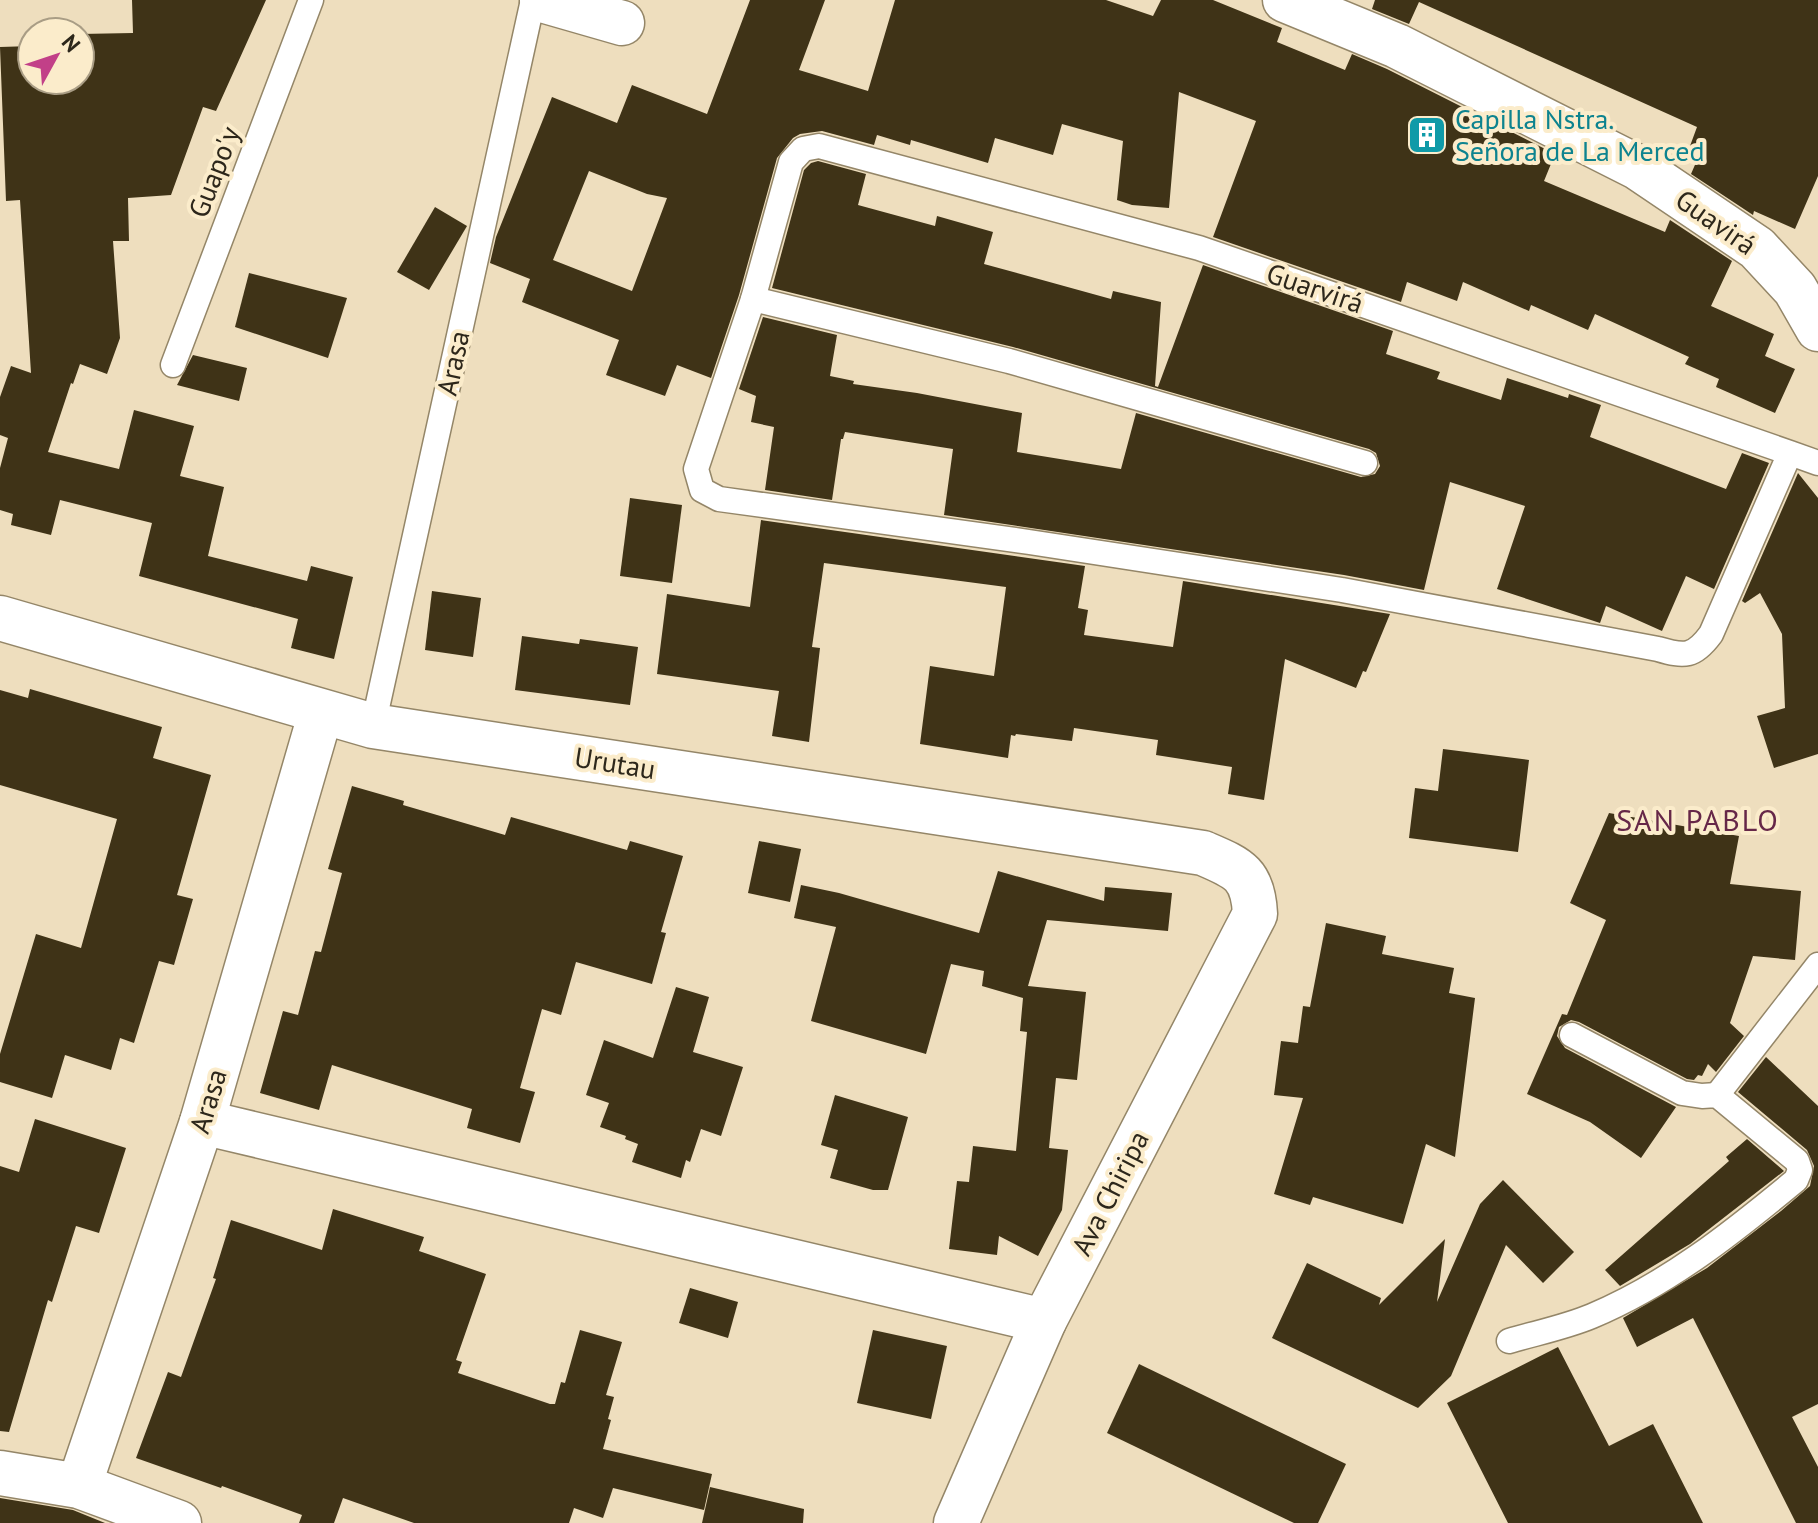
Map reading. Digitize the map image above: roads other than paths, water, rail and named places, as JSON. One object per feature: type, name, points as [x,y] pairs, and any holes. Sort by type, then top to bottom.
[{"type":"street","points":[[542,0],[622,23]]},
{"type":"street","name":"Guavirá","points":[[1285,0],[1397,46],[1637,167],[1757,248],[1795,289],[1818,329]]},
{"type":"street","name":"Urutau","points":[[0,618],[373,726],[1203,853],[1238,868]]},
{"type":"street","name":"Arasa","points":[[79,1486],[202,1122],[321,712]]},
{"type":"street","name":"Ava Chiripa","points":[[956,1523],[1044,1321],[1255,914],[1254,891],[1238,868]]},
{"type":"street","points":[[202,1122],[1044,1321]]},
{"type":"street","points":[[0,1473],[79,1486],[150,1519]]},
{"type":"lane","name":"Guapo'y","points":[[173,365],[311,0]]},
{"type":"lane","name":"Arasa","points":[[373,726],[533,0]]},
{"type":"lane","name":"Guarvirá","points":[[753,299],[791,162],[803,149],[819,146],[1199,248],[1818,463]]},
{"type":"lane","points":[[1365,463],[1009,361],[753,299],[696,469],[702,490],[719,499],[1342,590],[1680,655],[1699,650],[1711,634],[1790,453]]},
{"type":"lane","points":[[1717,1095],[1818,965]]},
{"type":"lane","points":[[1509,1341],[1589,1318],[1644,1292],[1720,1243],[1796,1180],[1800,1170],[1797,1161],[1717,1095],[1682,1093],[1572,1035]]},
{"type":"place","name":"Capilla Nstra. Señora de La Merced","points":[[1427,135]]},
{"type":"district","name":"SAN PABLO","points":[[1698,821]]}]
